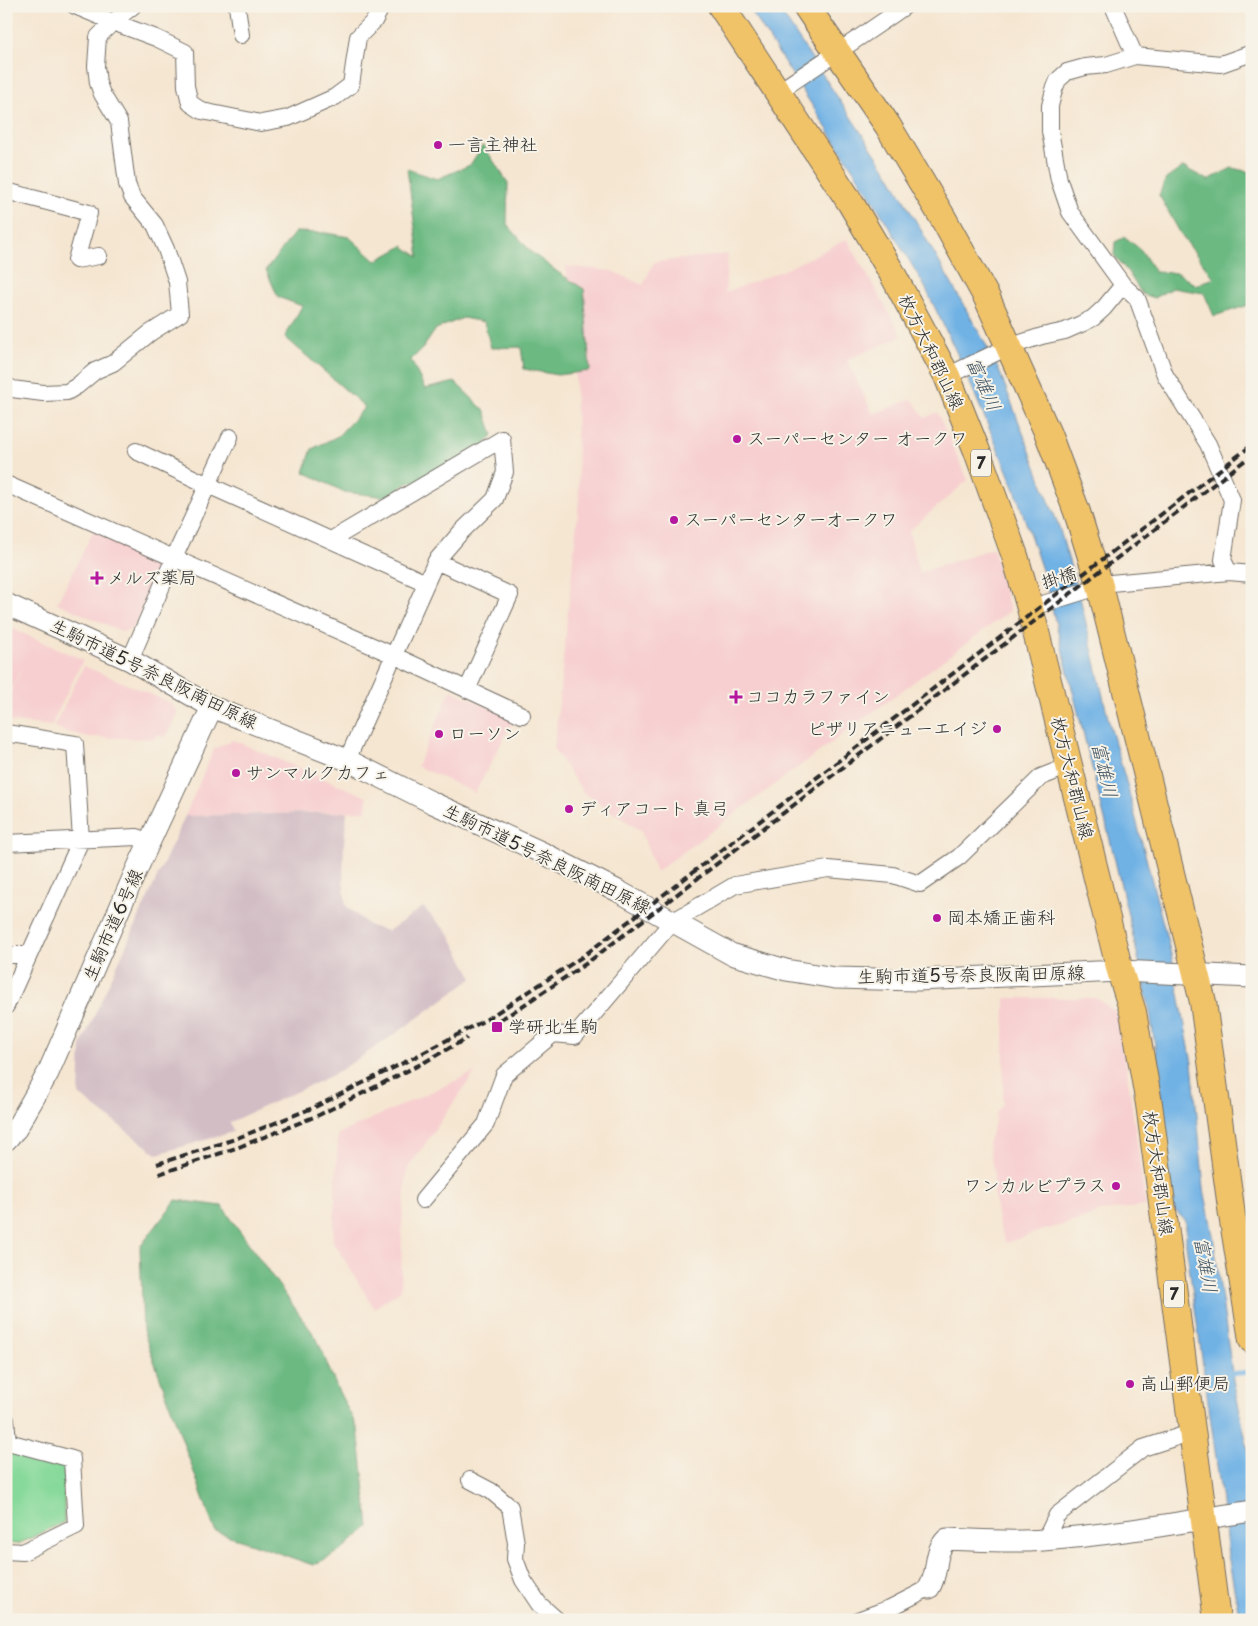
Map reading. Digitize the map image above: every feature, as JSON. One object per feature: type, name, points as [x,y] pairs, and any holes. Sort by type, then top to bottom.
[{"type":"main road","name":"枚方大和郡山線","points":[[721,6],[850,202],[892,273],[947,376],[977,451],[1030,608],[1120,971],[1133,1012],[1149,1104],[1193,1432],[1202,1519],[1217,1620]]},
{"type":"main road","points":[[806,6],[888,126],[943,218],[987,298],[1048,434],[1077,512],[1100,586],[1203,1002],[1232,1215],[1252,1340]]},
{"type":"street","points":[[75,6],[156,38],[185,52],[186,86],[190,103],[202,111],[261,123],[288,118],[335,97],[351,84],[358,37],[374,21],[382,6]]},
{"type":"street","points":[[6,385],[12,389],[43,393],[67,392],[95,371],[113,363],[150,333],[180,314],[177,282],[166,249],[155,225],[132,197],[127,184],[119,122],[102,94],[98,83],[96,66],[98,37],[133,6]]},
{"type":"street","points":[[237,6],[241,35]]},
{"type":"street","points":[[778,92],[905,6]]},
{"type":"street","points":[[1113,6],[1135,56]]},
{"type":"street","points":[[1229,572],[1223,560],[1232,500],[1208,444],[1165,375],[1137,298],[1123,286],[1070,212],[1059,180],[1050,131],[1050,106],[1058,80],[1067,72],[1085,67],[1106,64],[1135,56],[1221,64],[1252,53]]},
{"type":"street","points":[[6,191],[89,213],[76,260],[99,256]]},
{"type":"street","points":[[947,376],[1008,348],[1042,336],[1065,332],[1093,318],[1123,286]]},
{"type":"street","points":[[130,660],[174,558],[230,437]]},
{"type":"street","points":[[331,540],[502,439],[505,472],[495,499],[461,532],[436,561],[347,760]]},
{"type":"street","points":[[136,450],[208,485],[426,583]]},
{"type":"street","points":[[6,484],[522,714]]},
{"type":"street","points":[[436,561],[510,595],[467,690]]},
{"type":"street","name":"掛橋","points":[[1030,608],[1111,583],[1229,572],[1252,574]]},
{"type":"street","name":"生駒市道5号奈良阪南田原線","points":[[6,604],[130,660],[212,706],[347,760],[434,803],[543,853],[618,891],[731,954],[786,970],[835,978],[917,980],[1120,971],[1196,973]]},
{"type":"street","name":"生駒市道6号線","points":[[6,1140],[16,1129],[48,1073],[212,706]]},
{"type":"street","points":[[6,733],[75,744],[80,840],[6,1006]]},
{"type":"street","points":[[423,1200],[486,1124],[504,1075],[553,1034],[575,1036],[672,922],[735,885],[828,869],[893,875],[920,884],[959,857],[1041,777],[1069,766]]},
{"type":"street","points":[[6,843],[137,837],[149,844]]},
{"type":"street","points":[[6,956],[29,954]]},
{"type":"street","points":[[1196,973],[1252,977]]},
{"type":"street","points":[[6,1420],[8,1442],[72,1459],[76,1526],[23,1552],[6,1551]]},
{"type":"street","points":[[1045,1540],[1057,1515],[1143,1448],[1193,1432]]},
{"type":"street","points":[[470,1480],[491,1492],[510,1507],[516,1543],[514,1559],[523,1580],[539,1604],[558,1620]]},
{"type":"street","points":[[858,1620],[890,1608],[929,1588],[933,1582],[940,1546],[948,1538],[996,1541],[1045,1540],[1143,1529],[1252,1511]]},
{"type":"shaded area","points":[[847,239],[902,336],[847,360],[873,414],[912,399],[925,418],[937,412],[968,480],[909,531],[919,573],[993,548],[1010,611],[656,872],[641,831],[584,793],[554,750],[579,501],[575,377],[566,266],[612,271],[643,285],[654,262],[728,254],[725,293],[787,269]]},
{"type":"shaded area","points":[[94,530],[158,558],[161,570],[133,628],[123,632],[57,603]]},
{"type":"shaded area","points":[[6,626],[83,660],[51,726],[6,721],[6,702],[24,664],[6,698]]},
{"type":"shaded area","points":[[84,666],[171,703],[178,713],[165,738],[157,734],[154,739],[90,737],[65,732],[54,726]]},
{"type":"shaded area","points":[[451,690],[514,719],[475,793],[417,766]]},
{"type":"shaded area","points":[[233,740],[367,797],[366,811],[185,816],[214,749]]},
{"type":"shaded area","points":[[347,812],[343,882],[346,906],[370,926],[388,931],[423,907],[449,934],[473,978],[335,1074],[230,1122],[233,1132],[157,1154],[79,1095],[81,1045],[185,816]]},
{"type":"shaded area","points":[[1005,998],[1097,998],[1119,1015],[1146,1206],[1104,1211],[1006,1243],[999,1226],[993,1191],[994,1173],[988,1144],[996,1113],[1003,1104]]},
{"type":"shaded area","points":[[475,1072],[407,1170],[402,1225],[401,1290],[374,1308],[333,1241],[338,1134]]},
{"type":"green space","points":[[483,145],[508,183],[507,224],[531,252],[584,289],[590,371],[557,375],[524,369],[521,347],[491,348],[484,322],[463,318],[436,329],[423,348],[411,360],[425,389],[455,382],[485,411],[493,435],[459,476],[408,483],[387,497],[344,492],[304,472],[312,449],[338,436],[365,407],[285,337],[302,306],[278,297],[266,270],[295,232],[326,233],[349,237],[376,261],[403,246],[419,257],[407,169],[437,179],[470,165]]},
{"type":"green space","points":[[1183,167],[1208,180],[1232,168],[1252,171],[1252,304],[1214,316],[1204,293],[1172,288],[1154,298],[1142,294],[1114,255],[1115,242],[1125,237],[1141,250],[1155,272],[1178,273],[1196,285],[1214,278],[1182,236],[1159,195],[1166,179]]},
{"type":"green space","points":[[176,1200],[222,1206],[317,1339],[337,1388],[358,1429],[369,1527],[337,1553],[313,1565],[215,1531],[143,1330],[140,1247]]},
{"type":"green space","points":[[6,1452],[58,1460],[64,1466],[64,1522],[18,1544],[6,1543]]},
{"type":"water","name":"富雄川","points":[[748,6],[777,6],[892,179],[984,341],[1000,373],[1059,527],[1081,602],[1109,722],[1173,962],[1192,1063],[1204,1189],[1213,1235],[1233,1380],[1252,1468],[1252,1620],[1240,1620],[1228,1556],[1186,1244],[1186,1221],[1171,1207],[1158,1066],[1150,1012],[1113,852],[1044,576],[1014,487],[962,364],[924,285],[873,200]]},
{"type":"waterway","points":[[1227,1374],[1252,1372]]},
{"type":"railway","points":[[157,1164],[235,1139],[315,1107],[487,1019],[582,957],[1252,445]]},
{"type":"railway","points":[[489,1025],[510,1014],[587,963],[1252,455]]},
{"type":"railway","points":[[159,1174],[239,1147],[319,1115],[423,1063],[467,1038]]},
{"type":"place","name":"一言主神社","points":[[438,145]]},
{"type":"place","name":"スーパーセンター オークワ","points":[[737,439]]},
{"type":"place","name":"スーパーセンターオークワ","points":[[674,520]]},
{"type":"place","name":"メルズ薬局","points":[[97,578]]},
{"type":"place","name":"ココカラファイン","points":[[736,697]]},
{"type":"place","name":"ピザリアニューエイジ","points":[[997,729]]},
{"type":"place","name":"ローソン","points":[[439,734]]},
{"type":"place","name":"サンマルクカフェ","points":[[236,773]]},
{"type":"place","name":"ディアコート 真弓","points":[[569,809]]},
{"type":"place","name":"岡本矯正歯科","points":[[937,918]]},
{"type":"place","name":"学研北生駒","points":[[497,1027]]},
{"type":"place","name":"ワンカルビプラス","points":[[1116,1186]]},
{"type":"place","name":"高山郵便局","points":[[1130,1384]]}]
